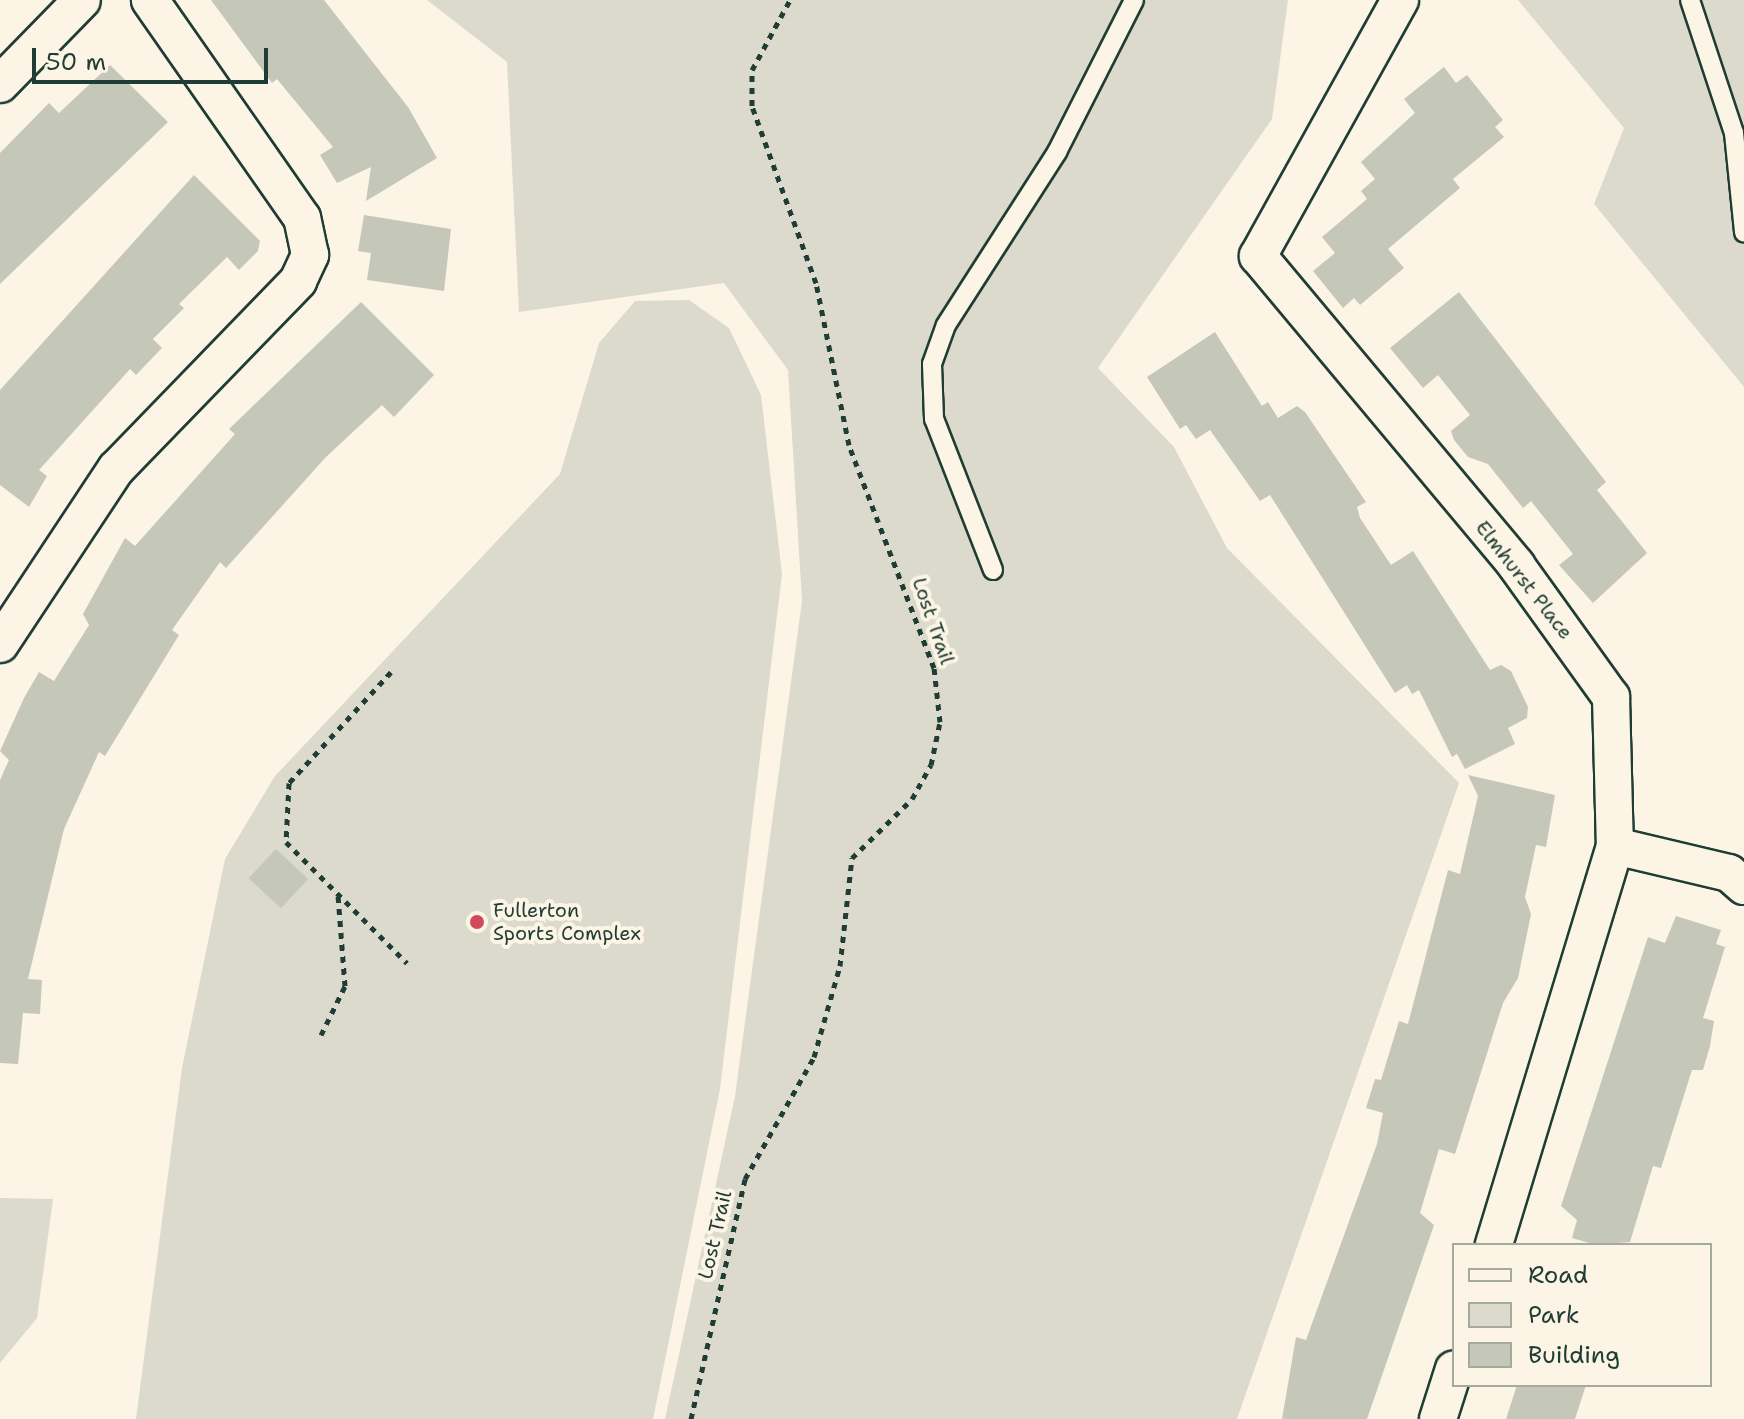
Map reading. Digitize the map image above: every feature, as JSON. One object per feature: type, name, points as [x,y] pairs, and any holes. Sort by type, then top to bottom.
[{"type":"street","points":[[0,84],[82,0]]},
{"type":"street","points":[[3,630],[116,469],[298,281],[310,255],[302,218],[150,0]]},
{"type":"street","name":"Elmhurst Place","points":[[1400,0],[1258,256],[1516,565],[1611,697],[1615,846],[1495,1243]]},
{"type":"street","points":[[1615,846],[1729,873],[1744,886]]},
{"type":"street","points":[[1438,1419],[1452,1375]]},
{"type":"lane","points":[[993,570],[934,419],[932,364],[946,325],[1057,152],[1134,0]]},
{"type":"lane","points":[[1690,0],[1734,133],[1744,232]]},
{"type":"path","name":"Lost Trail","points":[[691,1419],[745,1179],[814,1057],[840,966],[852,858],[912,799],[931,765],[940,722],[934,668],[849,445],[816,283],[752,106],[752,70],[790,0]]},
{"type":"path","points":[[391,672],[289,783],[286,842],[407,963]]},
{"type":"path","points":[[321,1035],[345,986],[338,894]]},
{"type":"green space","points":[[427,0],[1288,0],[1272,119],[1098,368],[1174,447],[1227,548],[1459,783],[1237,1419],[665,1419],[735,1096],[802,601],[788,370],[724,283],[519,312],[507,62]]},
{"type":"green space","points":[[1518,0],[1744,0],[1744,387],[1594,204],[1624,128]]},
{"type":"green space","name":"Fullerton Sports Complex","points":[[689,300],[729,328],[761,395],[782,574],[720,1089],[653,1419],[136,1419],[182,1068],[225,859],[275,776],[560,474],[599,343],[635,301]]},
{"type":"green space","points":[[0,1198],[53,1199],[37,1318],[0,1363]]},
{"type":"building","points":[[211,0],[324,0],[408,107],[437,158],[366,201],[371,167],[337,183],[320,155],[333,147],[277,79],[272,83]]},
{"type":"building","points":[[110,65],[168,122],[0,284],[0,153],[49,103],[59,113]]},
{"type":"building","points":[[1444,67],[1456,83],[1467,75],[1503,120],[1495,127],[1504,137],[1453,179],[1460,188],[1388,249],[1404,268],[1360,305],[1354,298],[1343,308],[1313,271],[1335,253],[1322,237],[1367,199],[1361,191],[1375,179],[1361,162],[1415,113],[1404,99]]},
{"type":"building","points":[[194,175],[260,241],[258,251],[239,270],[227,257],[179,304],[184,308],[153,339],[162,348],[136,375],[130,369],[39,470],[47,476],[29,507],[0,485],[0,390]]},
{"type":"building","points":[[364,215],[451,229],[444,291],[367,280],[371,253],[358,251]]},
{"type":"building","points":[[1459,292],[1606,482],[1597,490],[1647,553],[1593,603],[1559,565],[1573,554],[1531,501],[1523,508],[1488,464],[1468,457],[1454,440],[1451,431],[1470,415],[1438,375],[1423,388],[1390,348]]},
{"type":"building","points":[[361,302],[434,375],[394,417],[382,405],[326,457],[226,568],[220,562],[172,630],[179,635],[105,756],[99,752],[64,829],[28,979],[42,980],[40,1014],[23,1013],[18,1064],[0,1063],[0,780],[9,760],[0,751],[24,698],[39,672],[54,681],[89,625],[83,614],[125,538],[135,546],[235,434],[229,429]]},
{"type":"building","points":[[1215,332],[1262,406],[1268,402],[1278,418],[1297,406],[1305,412],[1366,502],[1357,507],[1360,518],[1391,565],[1413,551],[1490,670],[1501,665],[1511,671],[1528,707],[1527,718],[1508,728],[1515,744],[1465,769],[1457,754],[1452,757],[1419,690],[1412,694],[1407,685],[1395,693],[1270,495],[1260,501],[1210,430],[1196,439],[1186,425],[1180,429],[1147,377]]},
{"type":"building","points":[[1468,775],[1555,795],[1546,847],[1536,845],[1525,897],[1531,914],[1518,978],[1503,1003],[1455,1154],[1439,1149],[1420,1213],[1434,1225],[1367,1419],[1282,1419],[1296,1337],[1306,1340],[1377,1144],[1383,1113],[1366,1108],[1375,1079],[1381,1080],[1399,1021],[1408,1024],[1448,870],[1460,874],[1478,796]]},
{"type":"building","points":[[276,849],[308,879],[281,908],[249,878]]},
{"type":"building","points":[[1676,916],[1721,930],[1716,944],[1725,947],[1703,1018],[1714,1021],[1710,1046],[1703,1070],[1692,1070],[1661,1168],[1653,1166],[1630,1242],[1589,1243],[1572,1238],[1577,1220],[1561,1206],[1648,937],[1665,943]]},
{"type":"building","points":[[1516,1387],[1585,1387],[1575,1419],[1506,1419]]},
{"type":"place","name":"Fullerton Sports Complex","points":[[477,922]]}]
